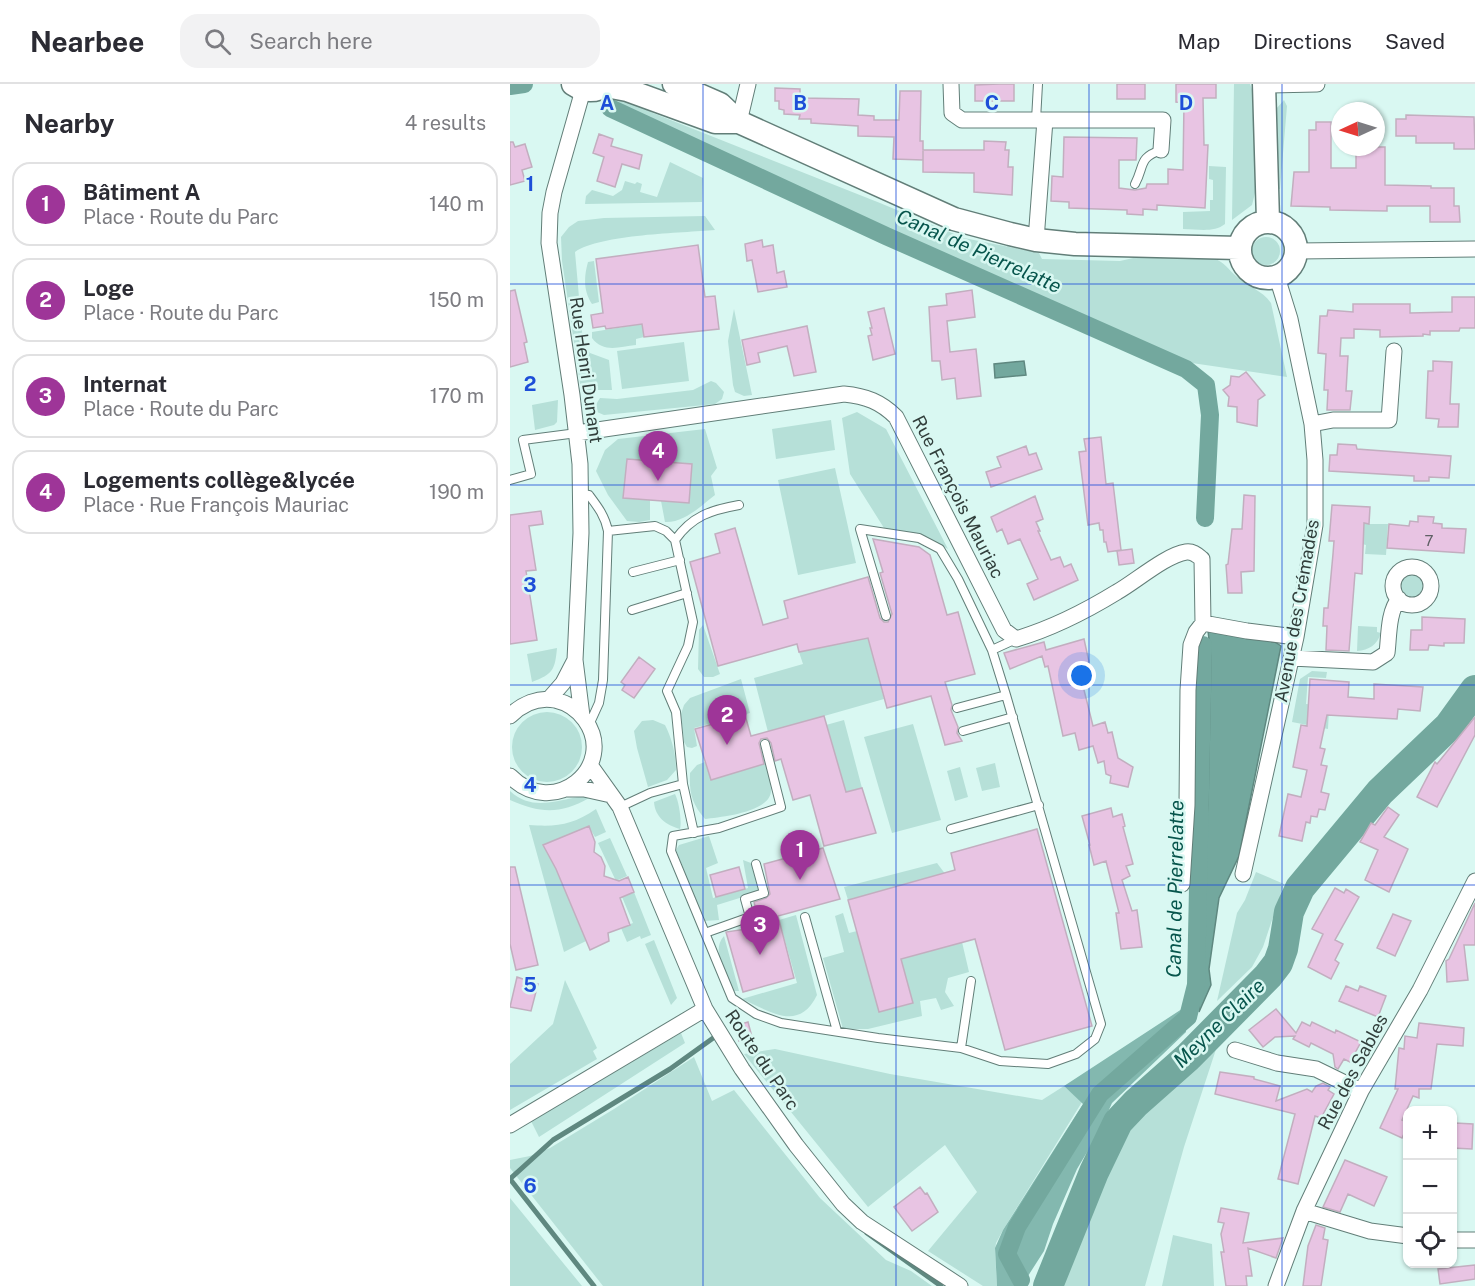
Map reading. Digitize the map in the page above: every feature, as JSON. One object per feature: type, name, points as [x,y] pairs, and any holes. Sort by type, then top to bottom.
[{"type":"street","points":[[674,84],[720,104],[739,122],[954,219],[1036,240],[1075,244],[1239,248]]},
{"type":"street","points":[[739,122],[748,84]]},
{"type":"street","points":[[951,84],[952,112],[962,120],[1163,120],[1161,150]]},
{"type":"street","points":[[1268,221],[1264,85],[1317,84]]},
{"type":"street","points":[[578,87],[595,90],[607,85],[715,122],[739,122]]},
{"type":"street","name":"Rue Henri Dunant","points":[[578,87],[554,192],[550,233],[552,268],[576,433],[581,494],[575,660],[585,720],[593,745],[590,765]]},
{"type":"street","points":[[1036,240],[1040,120]]},
{"type":"street","points":[[1268,221],[1285,227],[1292,234],[1297,251],[1291,267],[1277,277],[1259,277],[1244,266],[1239,248],[1246,232],[1252,226],[1268,221]]},
{"type":"street","points":[[1297,251],[1475,249]]},
{"type":"street","name":"Avenue des Crémades","points":[[1243,874],[1296,637],[1315,525],[1315,460],[1312,424],[1290,320],[1277,277]]},
{"type":"street","points":[[1312,424],[1333,420],[1389,420],[1395,351]]},
{"type":"street","name":"Rue François Mauriac","points":[[576,433],[844,394],[861,395],[874,400],[896,417],[1004,630],[1016,639]]},
{"type":"street","points":[[1016,639],[1030,635],[1093,606],[1165,561],[1186,552],[1194,553],[1202,560],[1203,623],[1196,632],[1191,645],[1188,690],[1187,805],[1182,884]]},
{"type":"street","points":[[1291,657],[1373,662],[1380,659],[1387,653],[1395,603],[1399,599]]},
{"type":"street","points":[[1203,623],[1247,632],[1296,637]]},
{"type":"street","name":"Rue Henri Dunant","points":[[549,699],[563,683],[575,660]]},
{"type":"street","points":[[510,716],[528,702],[549,699],[561,701],[573,707],[585,720]]},
{"type":"street","points":[[510,776],[520,785],[531,790],[555,793],[576,783],[590,765]]},
{"type":"street","name":"Route du Parc","points":[[590,765],[616,801],[705,1009],[742,1069],[777,1119],[843,1204],[862,1222],[960,1286]]},
{"type":"street","points":[[567,789],[584,789],[616,801]]},
{"type":"street","name":"Rue des Sables","points":[[1276,1286],[1304,1211],[1362,1091],[1420,990],[1475,881]]},
{"type":"street","points":[[510,1125],[705,1009]]},
{"type":"street","points":[[1235,1050],[1277,1063],[1316,1069],[1362,1091]]},
{"type":"street","points":[[1304,1211],[1370,1231],[1403,1235]]},
{"type":"street","points":[[1457,1240],[1475,1240]]},
{"type":"lane","points":[[1038,84],[1040,120]]},
{"type":"lane","points":[[1135,184],[1148,154],[1161,150]]},
{"type":"lane","points":[[510,480],[531,474],[523,440],[576,433]]},
{"type":"lane","points":[[581,494],[589,495],[595,503],[606,521],[608,531],[603,680],[599,703],[585,720]]},
{"type":"lane","points":[[675,540],[685,527],[712,510],[739,506]]},
{"type":"lane","points":[[608,531],[655,526],[666,531],[675,540],[693,622],[688,646],[667,691],[676,712],[683,784],[694,833]]},
{"type":"lane","points":[[765,744],[781,807],[719,828],[674,836],[671,851],[732,998],[756,1014],[782,1023],[961,1048],[1000,1061],[1048,1064],[1076,1054],[1095,1039],[1101,1024],[992,650],[958,579],[940,549],[919,538],[860,530],[886,616]]},
{"type":"lane","points":[[633,572],[680,560]]},
{"type":"lane","points":[[632,610],[687,594]]},
{"type":"lane","points":[[992,650],[1016,639]]},
{"type":"lane","points":[[957,708],[1006,695]]},
{"type":"lane","points":[[963,731],[1013,717]]},
{"type":"lane","points":[[616,801],[683,784]]},
{"type":"lane","points":[[951,829],[1039,805]]},
{"type":"lane","points":[[705,933],[750,917],[745,899],[764,893],[756,864]]},
{"type":"lane","points":[[805,917],[837,1031]]},
{"type":"lane","points":[[961,1048],[971,981]]},
{"type":"shaded area","points":[[1234,84],[1250,84],[1256,100],[1255,193],[1252,205],[1232,220]]},
{"type":"shaded area","points":[[619,96],[653,113],[964,238],[1039,253],[1042,259],[1120,261],[1142,256],[1214,258],[1271,303],[1287,377],[1185,362],[860,221],[604,101]]},
{"type":"shaded area","points":[[1284,100],[1287,106],[1280,189],[1278,189],[1276,109]]},
{"type":"shaded area","points":[[670,162],[703,178],[702,202],[585,204],[586,196],[592,190],[613,196],[622,190],[625,181],[642,184],[640,192],[657,197]]},
{"type":"shaded area","points":[[1209,166],[1226,167],[1225,224],[1211,230],[1183,229],[1183,212],[1210,211],[1210,200],[1213,200],[1213,180],[1209,179]]},
{"type":"shaded area","points":[[705,216],[715,230],[622,238],[603,241],[575,252],[583,342],[590,353],[609,360],[612,390],[581,390],[562,261],[561,237],[578,221],[604,218]]},
{"type":"shaded area","points":[[1266,237],[1276,241],[1280,251],[1276,261],[1266,265],[1256,261],[1252,251],[1256,241]]},
{"type":"shaded area","points":[[594,261],[599,302],[592,304],[587,294],[585,278],[588,262]]},
{"type":"shaded area","points":[[734,309],[752,395],[744,396],[735,392],[733,385],[728,341]]},
{"type":"shaded area","points":[[642,324],[644,337],[636,339],[636,345],[606,347],[596,343],[592,338],[592,332]]},
{"type":"shaded area","points":[[684,342],[689,381],[622,389],[617,351]]},
{"type":"shaded area","points":[[1024,361],[1026,375],[995,378],[994,364]]},
{"type":"shaded area","points":[[711,381],[724,392],[722,399],[715,404],[604,415],[597,412],[595,406],[600,398],[617,399],[693,390]]},
{"type":"shaded area","points":[[558,400],[557,422],[535,430],[532,405]]},
{"type":"shaded area","points":[[857,412],[886,429],[948,549],[932,540],[884,528],[850,474],[842,418]]},
{"type":"shaded area","points":[[831,420],[835,450],[776,459],[772,429]]},
{"type":"shaded area","points":[[705,429],[717,468],[711,476],[715,495],[685,517],[665,522],[661,501],[689,503],[692,464],[627,459],[623,498],[650,500],[650,520],[627,521],[608,495],[596,471],[605,450],[618,439]]},
{"type":"shaded area","points":[[835,468],[856,563],[798,575],[778,480]]},
{"type":"shaded area","points":[[1364,524],[1388,524],[1386,555],[1365,554],[1366,545],[1362,544]]},
{"type":"shaded area","points":[[1412,575],[1420,578],[1423,586],[1420,594],[1412,597],[1404,594],[1401,586],[1404,578]]},
{"type":"shaded area","points":[[703,625],[720,674],[713,677],[704,677],[698,669],[699,630]]},
{"type":"shaded area","points":[[1358,626],[1377,627],[1377,632],[1381,633],[1372,646],[1357,651]]},
{"type":"shaded area","points":[[1208,631],[1272,640],[1281,646],[1239,856],[1219,898],[1209,969],[1211,985],[1199,1012],[1203,865],[1208,804],[1211,656]]},
{"type":"shaded area","points":[[868,638],[884,699],[768,732],[754,678],[803,664],[799,652]]},
{"type":"shaded area","points":[[557,648],[552,670],[549,674],[532,682],[527,654]]},
{"type":"shaded area","points":[[1312,671],[1327,672],[1326,678],[1308,677],[1306,704],[1317,705],[1329,710],[1328,729],[1292,722],[1300,679]]},
{"type":"shaded area","points":[[741,679],[750,713],[694,728],[697,746],[687,747],[684,742],[681,714],[684,705],[690,698]]},
{"type":"shaded area","points":[[547,712],[560,715],[572,722],[579,734],[582,747],[579,760],[572,772],[560,779],[547,782],[534,779],[522,772],[515,760],[512,747],[515,734],[522,722],[534,715]]},
{"type":"shaded area","points":[[653,720],[665,725],[672,741],[676,770],[667,780],[648,787],[634,731],[642,721]]},
{"type":"shaded area","points":[[844,720],[862,788],[846,792],[826,725]]},
{"type":"shaded area","points":[[913,724],[941,820],[892,833],[864,737]]},
{"type":"shaded area","points":[[759,743],[769,778],[771,789],[769,797],[764,803],[745,812],[705,819],[692,798],[690,773],[697,765],[705,762],[711,780],[760,765],[754,745]]},
{"type":"shaded area","points":[[995,763],[1000,787],[982,791],[976,768]]},
{"type":"shaded area","points":[[960,767],[968,797],[955,801],[947,771]]},
{"type":"shaded area","points":[[510,791],[519,798],[539,803],[589,796],[589,798],[559,810],[540,810],[510,800]]},
{"type":"shaded area","points":[[675,794],[680,811],[680,829],[662,820],[654,802]]},
{"type":"shaded area","points":[[596,809],[606,832],[595,837],[589,827],[544,845],[586,941],[564,952],[529,825],[564,824],[579,819]]},
{"type":"shaded area","points":[[709,836],[718,863],[706,868],[713,898],[748,888],[743,860],[751,863],[759,892],[717,905],[719,920],[704,921],[676,850],[679,845]]},
{"type":"shaded area","points":[[610,838],[627,876],[616,881],[598,843]]},
{"type":"shaded area","points":[[937,863],[949,879],[935,876],[848,900],[844,887]]},
{"type":"shaded area","points":[[1256,872],[1284,884],[1263,947],[1252,967],[1217,1001],[1237,913]]},
{"type":"shaded area","points":[[634,892],[651,935],[641,939],[640,936],[627,942],[621,928],[633,923],[622,897]]},
{"type":"shaded area","points":[[843,913],[849,933],[857,931],[880,1012],[913,1003],[901,959],[962,942],[969,972],[948,978],[945,992],[954,1006],[941,1010],[936,998],[920,1001],[922,1016],[868,1029],[843,1029],[823,958],[844,952],[835,916]]},
{"type":"shaded area","points":[[796,915],[817,995],[802,1013],[784,1016],[742,999],[797,983],[779,920]]},
{"type":"shaded area","points":[[724,936],[739,991],[734,991],[719,956],[720,942]]},
{"type":"shaded area","points":[[654,940],[677,998],[671,1005],[645,944]]},
{"type":"shaded area","points":[[565,980],[597,1048],[593,1051],[597,1059],[510,1110],[510,1064],[553,1024]]},
{"type":"shaded area","points":[[1188,1005],[1185,1021],[1186,1032],[1112,1103],[1099,1132],[1077,1169],[1044,1251],[1028,1276],[1018,1286],[997,1286],[995,1248],[1003,1230],[1083,1104],[1064,1086]]},
{"type":"shaded area","points":[[681,1033],[685,1043],[539,1137],[531,1121]]},
{"type":"shaded area","points":[[1221,1034],[1184,1147],[1145,1286],[1055,1286],[1113,1146],[1134,1116]]},
{"type":"shaded area","points":[[775,1049],[890,1074],[1042,1100],[1064,1086],[1082,1102],[996,1243],[997,1286],[983,1286],[928,1251],[977,1192],[945,1145],[868,1207],[744,1054]]},
{"type":"shaded area","points":[[694,1057],[712,1101],[734,1090],[820,1198],[886,1260],[911,1271],[932,1286],[603,1286],[510,1168],[510,1160],[530,1156],[550,1148]]},
{"type":"shaded area","points":[[510,1198],[582,1286],[510,1286]]},
{"type":"shaded area","points":[[1173,1235],[1212,1244],[1214,1286],[1162,1286]]},
{"type":"building","points":[[1014,84],[1014,101],[975,101],[975,85]]},
{"type":"building","points":[[1117,84],[1145,84],[1145,99],[1117,99]]},
{"type":"building","points":[[1176,84],[1216,84],[1216,98],[1203,98],[1204,145],[1208,145],[1205,208],[1157,205],[1157,210],[1143,209],[1143,215],[1127,214],[1127,210],[1069,208],[1069,202],[1051,201],[1052,176],[1063,177],[1064,137],[1137,138],[1136,160],[1119,160],[1119,188],[1135,190],[1146,188],[1147,184],[1168,184],[1168,169],[1183,170],[1184,103],[1176,102]]},
{"type":"building","points":[[775,88],[800,89],[800,98],[859,99],[858,115],[874,116],[874,120],[899,120],[900,91],[921,91],[920,141],[923,141],[923,150],[984,150],[984,141],[1006,142],[1005,150],[1009,150],[1008,167],[1013,167],[1012,195],[974,192],[974,173],[923,172],[923,160],[893,159],[894,137],[858,136],[858,126],[811,123],[811,119],[799,119],[800,115],[784,114],[784,110],[779,109],[779,101],[775,101]]},
{"type":"building","points":[[1406,115],[1474,117],[1475,149],[1454,149],[1454,143],[1416,143],[1416,136],[1396,136],[1396,119],[1406,119]]},
{"type":"building","points":[[1316,122],[1331,122],[1331,168],[1356,168],[1356,156],[1385,156],[1385,185],[1454,188],[1454,206],[1459,206],[1460,222],[1430,222],[1430,206],[1387,206],[1387,211],[1330,210],[1330,207],[1291,206],[1294,172],[1309,172],[1309,130],[1316,130]]},
{"type":"building","points":[[599,134],[613,139],[611,146],[642,155],[639,169],[622,164],[615,187],[597,181],[604,157],[593,153]]},
{"type":"building","points":[[510,142],[513,142],[515,147],[525,144],[532,167],[522,170],[525,181],[510,185]]},
{"type":"building","points":[[762,240],[763,247],[773,245],[777,273],[784,271],[787,287],[758,292],[752,260],[747,261],[745,244]]},
{"type":"building","points":[[698,245],[705,297],[715,296],[719,329],[644,337],[642,324],[606,329],[605,326],[593,328],[591,315],[603,313],[596,259]]},
{"type":"building","points":[[515,290],[527,342],[524,343],[528,362],[510,367],[510,291]]},
{"type":"building","points":[[972,290],[975,317],[947,321],[950,352],[976,349],[981,396],[957,399],[955,378],[942,380],[940,361],[932,361],[929,307],[947,305],[946,294]]},
{"type":"building","points":[[1452,297],[1475,297],[1475,328],[1460,328],[1459,331],[1430,331],[1430,335],[1423,334],[1423,336],[1380,337],[1380,330],[1354,329],[1354,338],[1341,338],[1340,356],[1348,356],[1346,391],[1352,391],[1350,410],[1327,410],[1328,390],[1324,390],[1326,354],[1318,353],[1320,316],[1327,316],[1328,310],[1353,312],[1353,304],[1410,304],[1410,313],[1452,312]]},
{"type":"building","points":[[884,308],[895,354],[873,360],[868,336],[872,335],[870,328],[872,328],[868,312]]},
{"type":"building","points":[[807,326],[816,372],[794,376],[787,346],[758,353],[760,362],[747,365],[742,340]]},
{"type":"building","points":[[1433,361],[1452,362],[1450,404],[1459,404],[1458,427],[1438,427],[1439,419],[1426,418],[1428,371],[1433,371]]},
{"type":"building","points":[[1246,372],[1265,395],[1258,400],[1257,426],[1237,422],[1237,407],[1228,406],[1229,397],[1223,390],[1230,385],[1231,376],[1239,377]]},
{"type":"building","points":[[1101,437],[1106,484],[1113,483],[1121,550],[1108,552],[1099,523],[1088,525],[1079,452],[1086,451],[1084,439]]},
{"type":"building","points":[[1338,444],[1356,445],[1357,449],[1451,456],[1449,478],[1429,477],[1429,481],[1414,481],[1414,476],[1329,471],[1330,455],[1337,455]]},
{"type":"building","points":[[1026,446],[1029,455],[1036,453],[1042,469],[991,487],[986,472],[1001,467],[997,457]]},
{"type":"building","points":[[627,459],[692,464],[689,503],[623,498]]},
{"type":"building","points":[[1244,495],[1255,496],[1254,571],[1241,572],[1242,593],[1228,593],[1226,565],[1228,564],[1232,529],[1242,529]]},
{"type":"building","points":[[1035,496],[1043,519],[1036,522],[1040,531],[1038,531],[1051,560],[1060,557],[1064,567],[1071,564],[1078,580],[1034,600],[1027,584],[1038,579],[1020,539],[1008,544],[1002,529],[997,532],[991,517]]},
{"type":"building","points":[[1332,505],[1370,507],[1369,524],[1364,523],[1362,574],[1355,573],[1349,651],[1326,650],[1327,626],[1323,626],[1324,608],[1328,608],[1334,541],[1329,541]]},
{"type":"building","points":[[541,511],[543,524],[529,526],[536,570],[526,571],[537,640],[510,644],[510,515]]},
{"type":"building","points":[[1418,516],[1434,517],[1433,523],[1442,524],[1442,528],[1466,529],[1464,553],[1387,548],[1389,524],[1409,526],[1410,521],[1418,522]]},
{"type":"building","points":[[735,528],[763,625],[788,618],[784,601],[868,577],[880,618],[888,622],[892,614],[873,539],[919,547],[930,555],[947,615],[958,612],[975,674],[945,682],[952,705],[951,710],[958,727],[957,733],[962,741],[945,745],[931,696],[887,708],[868,638],[799,652],[797,644],[718,666],[690,562],[720,553],[715,534]]},
{"type":"building","points":[[1132,549],[1134,563],[1119,565],[1117,551]]},
{"type":"building","points":[[1422,617],[1465,619],[1464,643],[1444,643],[1444,646],[1429,645],[1428,650],[1410,650],[1411,630],[1422,630]]},
{"type":"building","points":[[1084,639],[1089,662],[1078,666],[1093,726],[1105,722],[1108,733],[1112,732],[1118,758],[1133,767],[1128,787],[1110,783],[1111,776],[1106,774],[1104,761],[1098,763],[1093,746],[1079,750],[1075,733],[1063,736],[1048,666],[1045,667],[1042,656],[1010,669],[1004,653],[1044,642],[1046,650]]},
{"type":"building","points":[[639,657],[655,669],[634,698],[622,690],[625,685],[621,682]]},
{"type":"building","points":[[1310,679],[1349,682],[1348,697],[1374,699],[1374,684],[1423,687],[1420,711],[1398,709],[1397,719],[1327,715],[1320,748],[1325,749],[1321,765],[1327,766],[1321,792],[1329,794],[1325,810],[1319,809],[1317,817],[1311,816],[1310,823],[1306,822],[1302,841],[1279,836],[1288,794],[1301,797],[1307,770],[1293,767],[1301,725],[1307,726]]},
{"type":"building","points":[[745,715],[751,736],[824,716],[846,792],[862,788],[876,833],[824,846],[810,795],[793,800],[781,759],[775,761],[771,743],[767,738],[761,739],[759,743],[764,764],[711,780],[695,729]]},
{"type":"building","points":[[1475,717],[1475,735],[1437,807],[1417,797],[1435,762],[1437,764]]},
{"type":"building","points":[[1388,807],[1399,815],[1384,837],[1408,849],[1389,892],[1365,880],[1378,850],[1360,842],[1371,823],[1375,825]]},
{"type":"building","points":[[1111,808],[1113,817],[1122,814],[1125,826],[1123,827],[1133,864],[1126,866],[1130,876],[1122,880],[1132,911],[1137,910],[1142,947],[1121,949],[1116,913],[1119,913],[1106,861],[1094,865],[1082,816]]},
{"type":"building","points":[[589,826],[595,842],[594,852],[601,857],[605,866],[604,876],[619,881],[628,877],[634,892],[620,898],[630,925],[608,933],[609,941],[590,950],[556,869],[543,845]]},
{"type":"building","points":[[1037,829],[1092,1026],[1005,1050],[975,939],[901,959],[913,1003],[879,1012],[848,900],[955,870],[951,853]]},
{"type":"building","points":[[823,848],[840,899],[778,916],[794,978],[743,992],[726,932],[760,927],[754,902],[770,894],[764,864]]},
{"type":"building","points":[[510,867],[515,867],[538,965],[516,970],[510,944]]},
{"type":"building","points":[[739,867],[745,889],[716,897],[710,875]]},
{"type":"building","points":[[1335,888],[1344,893],[1346,889],[1359,897],[1335,940],[1343,944],[1335,960],[1339,963],[1331,979],[1308,967],[1323,934],[1312,929]]},
{"type":"building","points":[[1475,903],[1475,945],[1464,945],[1468,980],[1447,982],[1446,961]]},
{"type":"building","points":[[1393,914],[1411,921],[1395,956],[1377,948]]},
{"type":"building","points":[[517,977],[538,984],[531,1011],[510,1007]]},
{"type":"building","points":[[1346,986],[1358,991],[1360,986],[1386,996],[1378,1017],[1339,1001]]},
{"type":"building","points":[[1276,1009],[1296,1033],[1302,1022],[1310,1026],[1312,1022],[1361,1042],[1350,1062],[1344,1059],[1338,1069],[1335,1067],[1333,1054],[1311,1043],[1309,1047],[1293,1039],[1295,1036],[1275,1037],[1263,1047],[1249,1030]]},
{"type":"building","points":[[748,1022],[752,1037],[739,1041],[735,1026]]},
{"type":"building","points":[[1419,1023],[1464,1028],[1463,1046],[1437,1044],[1431,1089],[1419,1089],[1419,1098],[1413,1096],[1408,1106],[1403,1106],[1402,1138],[1380,1128],[1398,1089],[1395,1089],[1399,1048],[1404,1049],[1405,1036],[1417,1038]]},
{"type":"building","points":[[1220,1072],[1254,1077],[1254,1079],[1280,1086],[1276,1101],[1307,1089],[1312,1092],[1316,1086],[1323,1083],[1330,1087],[1328,1090],[1334,1094],[1321,1118],[1315,1116],[1298,1184],[1278,1179],[1295,1114],[1215,1094]]},
{"type":"building","points":[[1457,1123],[1473,1124],[1472,1149],[1457,1148]]},
{"type":"building","points":[[1345,1160],[1387,1177],[1374,1206],[1348,1194],[1340,1212],[1323,1207]]},
{"type":"building","points":[[920,1187],[925,1194],[927,1193],[938,1212],[912,1231],[894,1207]]},
{"type":"building","points":[[1221,1208],[1249,1213],[1243,1243],[1283,1238],[1276,1258],[1248,1248],[1252,1276],[1246,1276],[1247,1286],[1226,1286],[1221,1252],[1224,1252],[1221,1234],[1224,1223],[1218,1222]]},
{"type":"building","points":[[1316,1225],[1325,1228],[1323,1239],[1328,1240],[1321,1286],[1303,1286],[1308,1246]]},
{"type":"building","points":[[1475,1265],[1475,1279],[1440,1284],[1438,1269]]},
{"type":"waterway","name":"Canal de Pierrelatte","points":[[510,86],[524,84]]},
{"type":"waterway","name":"Canal de Pierrelatte","points":[[610,108],[886,236],[1186,369],[1206,385],[1210,415],[1205,518]]},
{"type":"waterway","name":"Canal de Pierrelatte","points":[[1021,1280],[1007,1254],[1017,1227],[1100,1094],[1188,1017],[1196,985],[1203,645]]},
{"type":"waterway","name":"Meyne Claire","points":[[1048,1286],[1094,1172],[1118,1122],[1188,1057],[1268,976],[1278,963],[1283,949],[1289,912],[1300,888],[1380,792],[1449,726],[1475,690]]},
{"type":"waterway","points":[[510,1179],[553,1140],[670,1069],[716,1036],[717,1039]]},
{"type":"waterway","points":[[510,1179],[594,1286]]},
{"type":"waterway","points":[[867,1233],[941,1286]]},
{"type":"place","name":"Logements collège&lycée","points":[[658,481]]},
{"type":"place","name":"Loge","points":[[727,745]]},
{"type":"place","name":"Bâtiment A","points":[[800,880]]},
{"type":"place","name":"Internat","points":[[760,955]]}]
